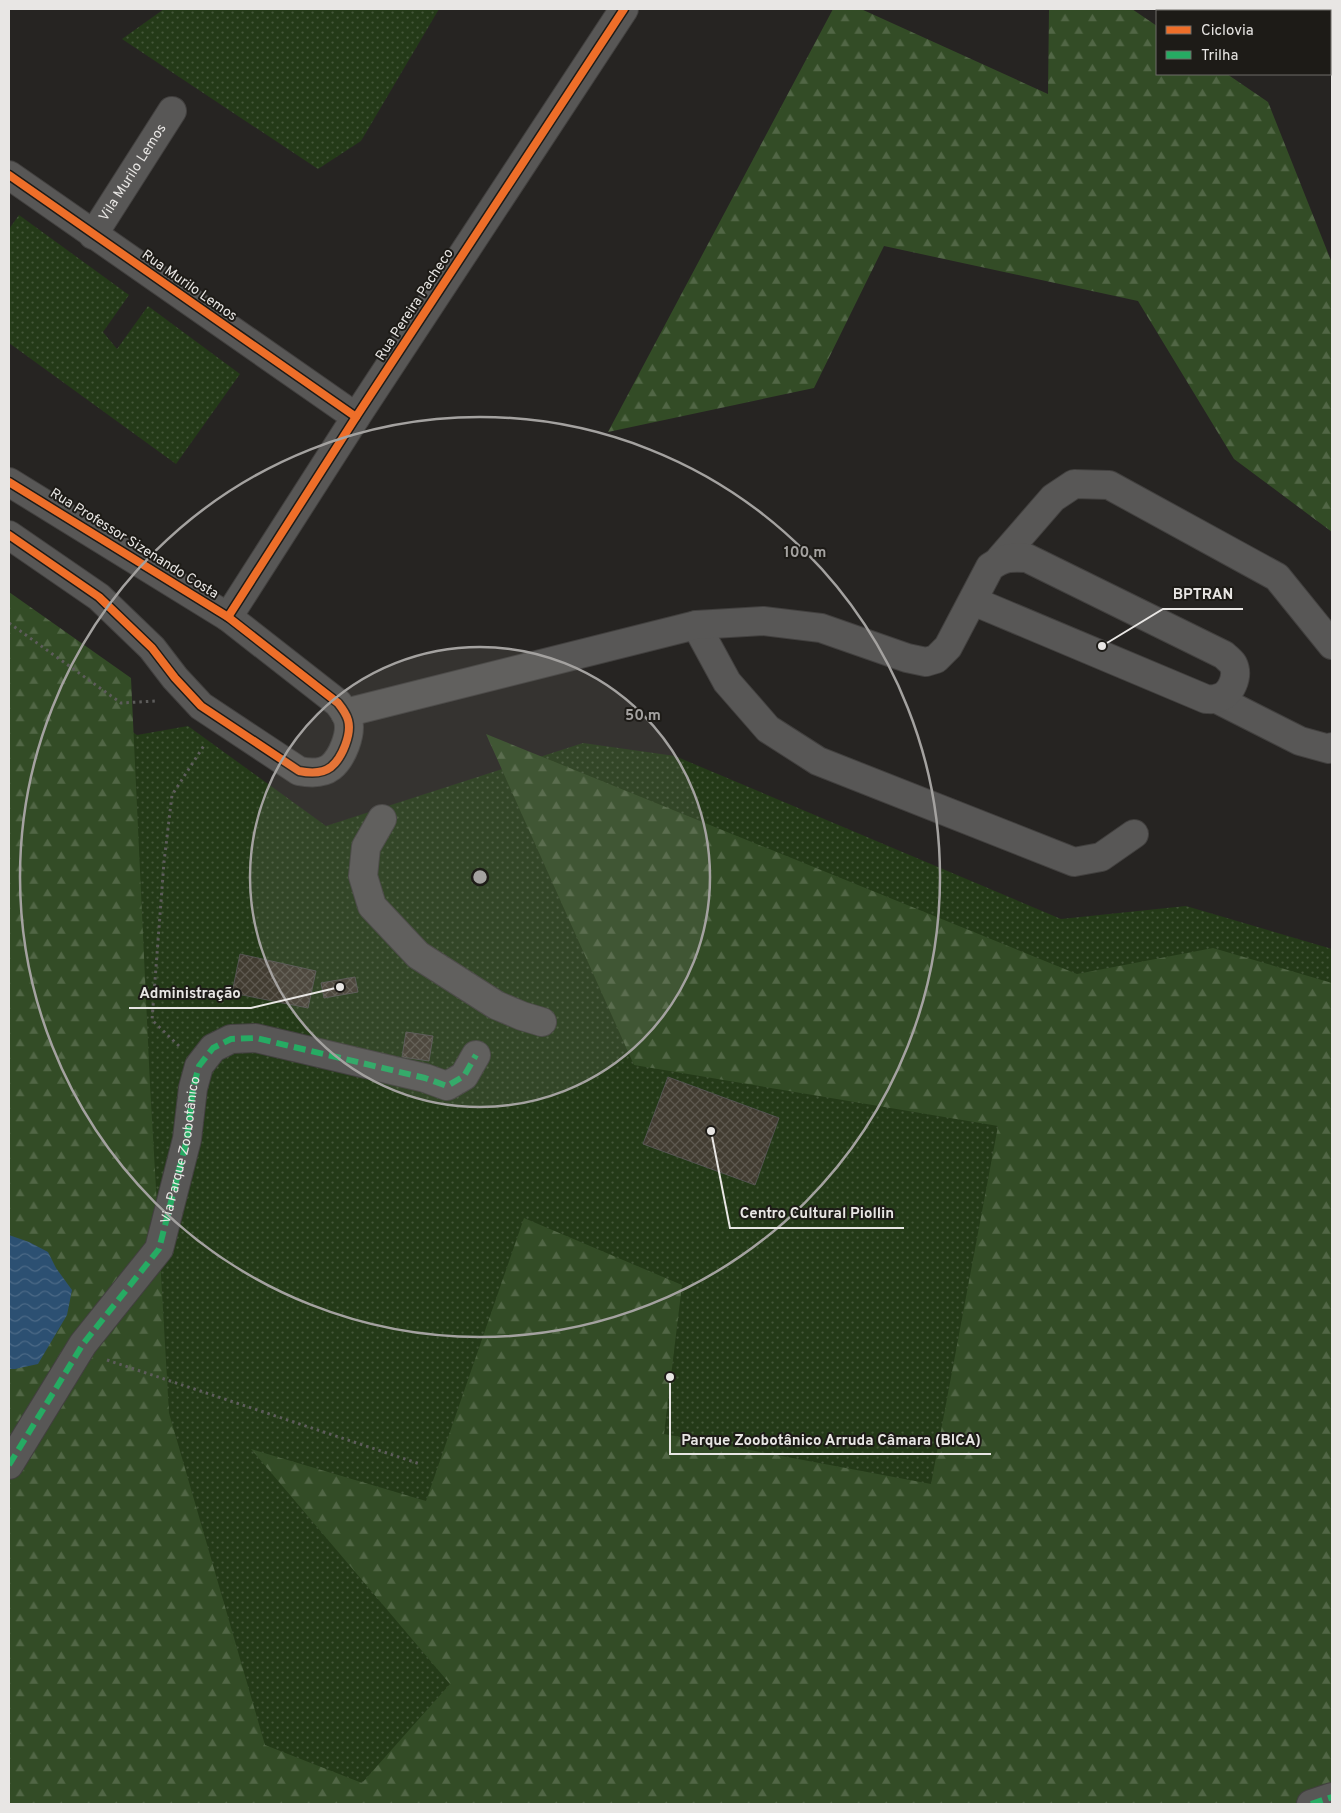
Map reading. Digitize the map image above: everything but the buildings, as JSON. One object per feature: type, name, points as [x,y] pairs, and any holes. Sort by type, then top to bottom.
[{"type":"street","name":"Rua Pereira Pacheco","points":[[228,617],[356,417],[624,9]]},
{"type":"street","name":"Vila Murilo Lemos","points":[[93,235],[172,111]]},
{"type":"street","name":"Rua Murilo Lemos","points":[[9,175],[356,417]]},
{"type":"street","name":"Rua Professor Sizenando Costa","points":[[9,482],[228,617],[338,703],[345,712]]},
{"type":"street","points":[[9,535],[99,597],[152,648],[201,706],[300,771],[309,773],[330,768],[338,759],[347,740],[348,722],[345,712],[696,625],[763,621],[821,628],[907,658],[926,662],[936,659],[948,647],[990,567],[1000,559],[1053,498],[1074,484],[1109,485],[1277,577],[1332,645]]},
{"type":"street","points":[[1000,559],[1013,557],[1028,558],[1224,655],[1232,663],[1235,670],[1234,682],[1226,694],[1218,699]]},
{"type":"street","points":[[972,601],[1183,691],[1206,699],[1218,699],[1300,741],[1329,749],[1332,747]]},
{"type":"street","points":[[696,625],[727,682],[768,729],[818,761],[1074,862],[1101,857],[1134,834]]},
{"type":"street","points":[[382,819],[366,847],[363,876],[372,906],[418,955],[496,1004],[522,1016],[542,1022]]},
{"type":"street","name":"Via Parque Zoobotânico","points":[[9,1465],[79,1351],[159,1249],[187,1139],[193,1088],[199,1066],[213,1048],[231,1039],[256,1038],[425,1078],[446,1086],[464,1076],[476,1055]]},
{"type":"street","points":[[1311,1804],[1332,1797]]},
{"type":"path","points":[[9,622],[121,702],[158,701]]},
{"type":"path","points":[[199,1066],[152,1020],[164,862],[172,795],[220,720]]},
{"type":"path","points":[[79,1351],[420,1464]]},
{"type":"green space","points":[[164,9],[439,9],[361,141],[318,169],[122,39]]},
{"type":"green space","points":[[833,9],[861,9],[1048,94],[1049,9],[1132,9],[1156,25],[1156,75],[1228,75],[1268,102],[1332,263],[1332,532],[1234,459],[1138,301],[884,246],[814,388],[608,432]]},
{"type":"green space","points":[[19,215],[129,295],[103,332],[117,349],[148,306],[240,374],[176,464],[9,343],[9,229]]},
{"type":"green space","points":[[9,592],[131,678],[150,1085],[169,1413],[265,1745],[362,1783],[450,1684],[251,1449],[426,1501],[524,1218],[682,1285],[664,1434],[931,1484],[998,1126],[634,1065],[486,734],[1077,974],[1213,948],[1332,983],[1332,1804],[9,1804]]},
{"type":"green space","points":[[9,649],[137,735],[188,726],[326,826],[583,743],[675,756],[1061,919],[1186,906],[1332,949],[1332,1804],[9,1804]]},
{"type":"water","points":[[9,1235],[29,1242],[48,1252],[56,1268],[72,1290],[67,1315],[38,1364],[15,1369],[9,1369]]},
{"type":"marked path","points":[[9,1465],[83,1344],[159,1249],[187,1139],[193,1088],[199,1066],[213,1048],[231,1039],[256,1038],[425,1078],[447,1086],[464,1076],[476,1055]]},
{"type":"marked path","points":[[1311,1804],[1332,1797]]},
{"type":"cycle path","points":[[228,617],[356,417],[624,9]]},
{"type":"cycle path","points":[[9,175],[356,417]]},
{"type":"cycle path","points":[[9,482],[228,617],[338,703],[346,715],[349,726],[347,739],[339,758],[331,767],[324,771],[299,771],[201,706],[175,678],[152,648],[99,597],[9,535]]},
{"type":"place","name":"BPTRAN","points":[[1102,646]]},
{"type":"place","name":"Administração","points":[[340,987]]},
{"type":"place","name":"Centro Cultural Piollin","points":[[711,1131]]},
{"type":"place","name":"Parque Zoobotânico Arruda Câmara (BICA)","points":[[670,1377]]}]
